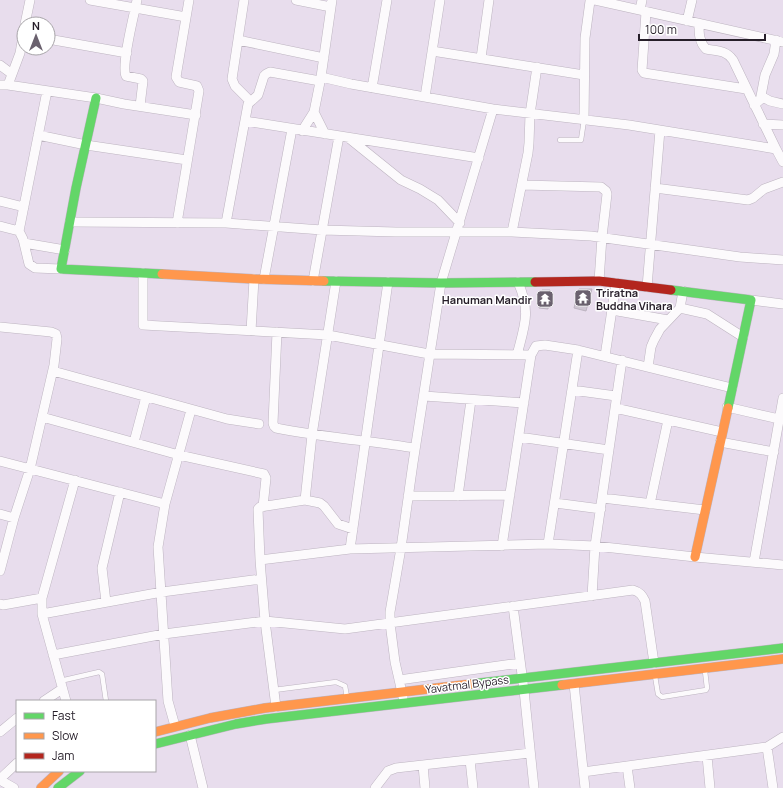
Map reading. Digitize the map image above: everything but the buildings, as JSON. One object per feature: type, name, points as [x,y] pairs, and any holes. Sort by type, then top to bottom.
[{"type":"main road","points":[[96,98],[61,269],[264,280],[441,283],[599,281],[751,300],[695,557]]},
{"type":"main road","name":"Yavatmal Bypass","points":[[156,732],[231,713],[347,698],[783,648]]},
{"type":"main road","name":"Yavatmal Bypass","points":[[156,744],[236,724],[266,719],[783,659]]},
{"type":"main road","points":[[41,788],[58,772]]},
{"type":"main road","points":[[58,788],[79,772]]},
{"type":"street","points":[[27,16],[30,0]]},
{"type":"street","points":[[90,0],[136,4],[186,17]]},
{"type":"street","points":[[177,222],[196,115],[199,88],[197,86],[179,82],[176,77],[189,0]]},
{"type":"street","points":[[244,0],[232,83],[250,101]]},
{"type":"street","points":[[264,280],[273,226],[297,130],[314,112],[321,79],[331,3],[296,0]]},
{"type":"street","points":[[372,88],[387,0]]},
{"type":"street","points":[[425,97],[440,0]]},
{"type":"street","points":[[481,58],[489,0]]},
{"type":"street","points":[[584,120],[585,38],[591,0],[780,41],[765,75],[760,100],[754,105]]},
{"type":"street","points":[[642,0],[642,70],[644,73],[746,88]]},
{"type":"street","points":[[687,21],[692,0]]},
{"type":"street","points":[[136,4],[126,53],[125,74],[126,76],[141,79],[143,81],[140,106]]},
{"type":"street","points":[[698,24],[698,34],[704,47],[706,49],[726,52],[733,60],[763,124],[783,162]]},
{"type":"street","points":[[56,40],[126,53]]},
{"type":"street","points":[[238,40],[324,58]]},
{"type":"street","points":[[432,51],[584,74]]},
{"type":"street","points":[[19,56],[12,74],[4,85],[96,98],[196,115]]},
{"type":"street","points":[[0,65],[12,74]]},
{"type":"street","points":[[512,232],[530,143],[530,114],[537,67]]},
{"type":"street","points":[[226,223],[248,104],[258,96],[264,76],[270,72],[321,79],[493,109],[660,130],[776,149]]},
{"type":"street","points":[[47,91],[19,231],[24,242],[31,267],[61,269]]},
{"type":"street","points":[[761,96],[770,101],[783,104]]},
{"type":"street","points":[[404,704],[390,623],[390,612],[441,283],[459,227],[493,109]]},
{"type":"street","points":[[314,112],[326,134]]},
{"type":"street","points":[[245,121],[479,158]]},
{"type":"street","points":[[763,124],[783,125]]},
{"type":"street","points":[[647,287],[660,130]]},
{"type":"street","points":[[38,135],[86,145],[188,160]]},
{"type":"street","points":[[344,137],[401,180],[438,200],[459,227]]},
{"type":"street","points":[[313,281],[322,230],[344,137]]},
{"type":"street","points":[[655,188],[748,200],[764,189],[783,182]]},
{"type":"street","points":[[522,185],[604,188],[606,194],[599,281]]},
{"type":"street","points":[[0,201],[24,207]]},
{"type":"street","points":[[70,222],[226,223],[322,230],[396,232],[459,227],[512,232],[602,237],[740,257],[783,260]]},
{"type":"street","points":[[0,226],[19,231]]},
{"type":"street","points":[[24,242],[65,250]]},
{"type":"street","points":[[143,273],[143,325],[328,335],[429,354],[531,355]]},
{"type":"street","points":[[251,331],[254,279]]},
{"type":"street","points":[[305,500],[312,435],[336,281]]},
{"type":"street","points":[[350,549],[388,282]]},
{"type":"street","points":[[517,355],[525,323],[526,309],[524,296],[518,282]]},
{"type":"street","points":[[605,356],[616,283]]},
{"type":"street","points":[[648,367],[651,347],[654,340],[660,329],[680,308],[682,292]]},
{"type":"street","points":[[751,300],[783,304]]},
{"type":"street","points":[[680,308],[707,314],[743,337]]},
{"type":"street","points":[[612,310],[668,320]]},
{"type":"street","points":[[0,327],[52,332],[56,334],[57,339],[53,371],[30,468],[14,518],[0,571]]},
{"type":"street","points":[[277,332],[273,423],[276,428],[312,435],[415,448]]},
{"type":"street","points":[[502,546],[531,355],[536,346],[540,345],[578,350],[732,388]]},
{"type":"street","points":[[548,544],[578,350]]},
{"type":"street","points":[[592,596],[595,546],[622,360]]},
{"type":"street","points":[[53,371],[191,410],[227,419],[259,424]]},
{"type":"street","points":[[572,390],[616,396]]},
{"type":"street","points":[[424,396],[524,403]]},
{"type":"street","points":[[134,442],[146,397]]},
{"type":"street","points":[[458,496],[471,400]]},
{"type":"street","points":[[754,562],[774,452],[779,442],[779,419],[783,401]]},
{"type":"street","points":[[727,407],[779,419]]},
{"type":"street","points":[[615,408],[668,420],[774,452]]},
{"type":"street","points":[[175,726],[168,701],[158,547],[165,504],[191,410]]},
{"type":"street","points":[[42,417],[179,455],[264,474],[266,478],[263,507]]},
{"type":"street","points":[[650,504],[668,420]]},
{"type":"street","points":[[519,437],[609,450]]},
{"type":"street","points":[[0,461],[165,504]]},
{"type":"street","points":[[66,700],[52,655],[42,614],[42,598],[75,480]]},
{"type":"street","points":[[106,602],[102,568],[120,492]]},
{"type":"street","points":[[408,496],[510,495]]},
{"type":"street","points":[[602,498],[705,510]]},
{"type":"street","points":[[276,707],[261,579],[258,509],[305,500],[320,503],[338,524],[353,529]]},
{"type":"street","points":[[554,503],[601,509]]},
{"type":"street","points":[[0,514],[14,518]]},
{"type":"street","points":[[260,560],[350,549],[548,544],[595,546],[783,565]]},
{"type":"street","points":[[42,614],[162,592],[261,579]]},
{"type":"street","points":[[52,655],[164,634],[265,621],[345,629],[633,590],[639,592],[645,601],[654,663]]},
{"type":"street","points":[[0,604],[3,605],[42,598]]},
{"type":"street","points":[[513,606],[524,690],[534,788]]},
{"type":"street","points":[[399,680],[520,664]]},
{"type":"street","points":[[574,684],[585,788]]},
{"type":"street","points":[[45,700],[61,685]]},
{"type":"street","points":[[0,732],[16,719]]},
{"type":"street","points":[[190,735],[203,788]]},
{"type":"street","points":[[583,772],[767,747],[783,737]]},
{"type":"street","points":[[767,747],[772,788]]},
{"type":"street","points":[[374,788],[391,769],[530,753]]},
{"type":"street","points":[[707,756],[710,788]]},
{"type":"street","points":[[470,760],[473,788]]},
{"type":"street","points":[[14,788],[0,780],[16,764]]},
{"type":"street","points":[[423,765],[425,788]]},
{"type":"street","points":[[627,766],[630,788]]},
{"type":"lane","points":[[560,140],[582,140],[584,120]]},
{"type":"lane","points":[[655,674],[658,694],[662,697],[706,690],[704,668]]},
{"type":"lane","points":[[61,685],[99,672],[102,674],[106,700]]},
{"type":"lane","points":[[274,690],[336,682],[345,686],[347,698]]},
{"type":"traffic: fast","points":[[96,98],[76,188],[61,269],[162,274]]},
{"type":"traffic: fast","points":[[324,281],[441,283],[535,282]]},
{"type":"traffic: fast","points":[[671,290],[751,300],[728,408]]},
{"type":"traffic: fast","points":[[471,684],[783,648]]},
{"type":"traffic: fast","points":[[156,744],[236,724],[266,719],[562,685]]},
{"type":"traffic: fast","points":[[58,788],[79,772]]},
{"type":"traffic: slow","points":[[162,274],[324,281]]},
{"type":"traffic: slow","points":[[695,557],[728,408]]},
{"type":"traffic: slow","points":[[562,685],[783,659]]},
{"type":"traffic: slow","points":[[156,732],[210,718],[265,708],[471,684]]},
{"type":"traffic: slow","points":[[41,788],[58,772]]},
{"type":"traffic: jam","points":[[535,282],[599,281],[671,290]]},
{"type":"place","name":"Triratna Buddha Vihara","points":[[583,298]]},
{"type":"place","name":"Hanuman Mandir","points":[[545,299]]}]
